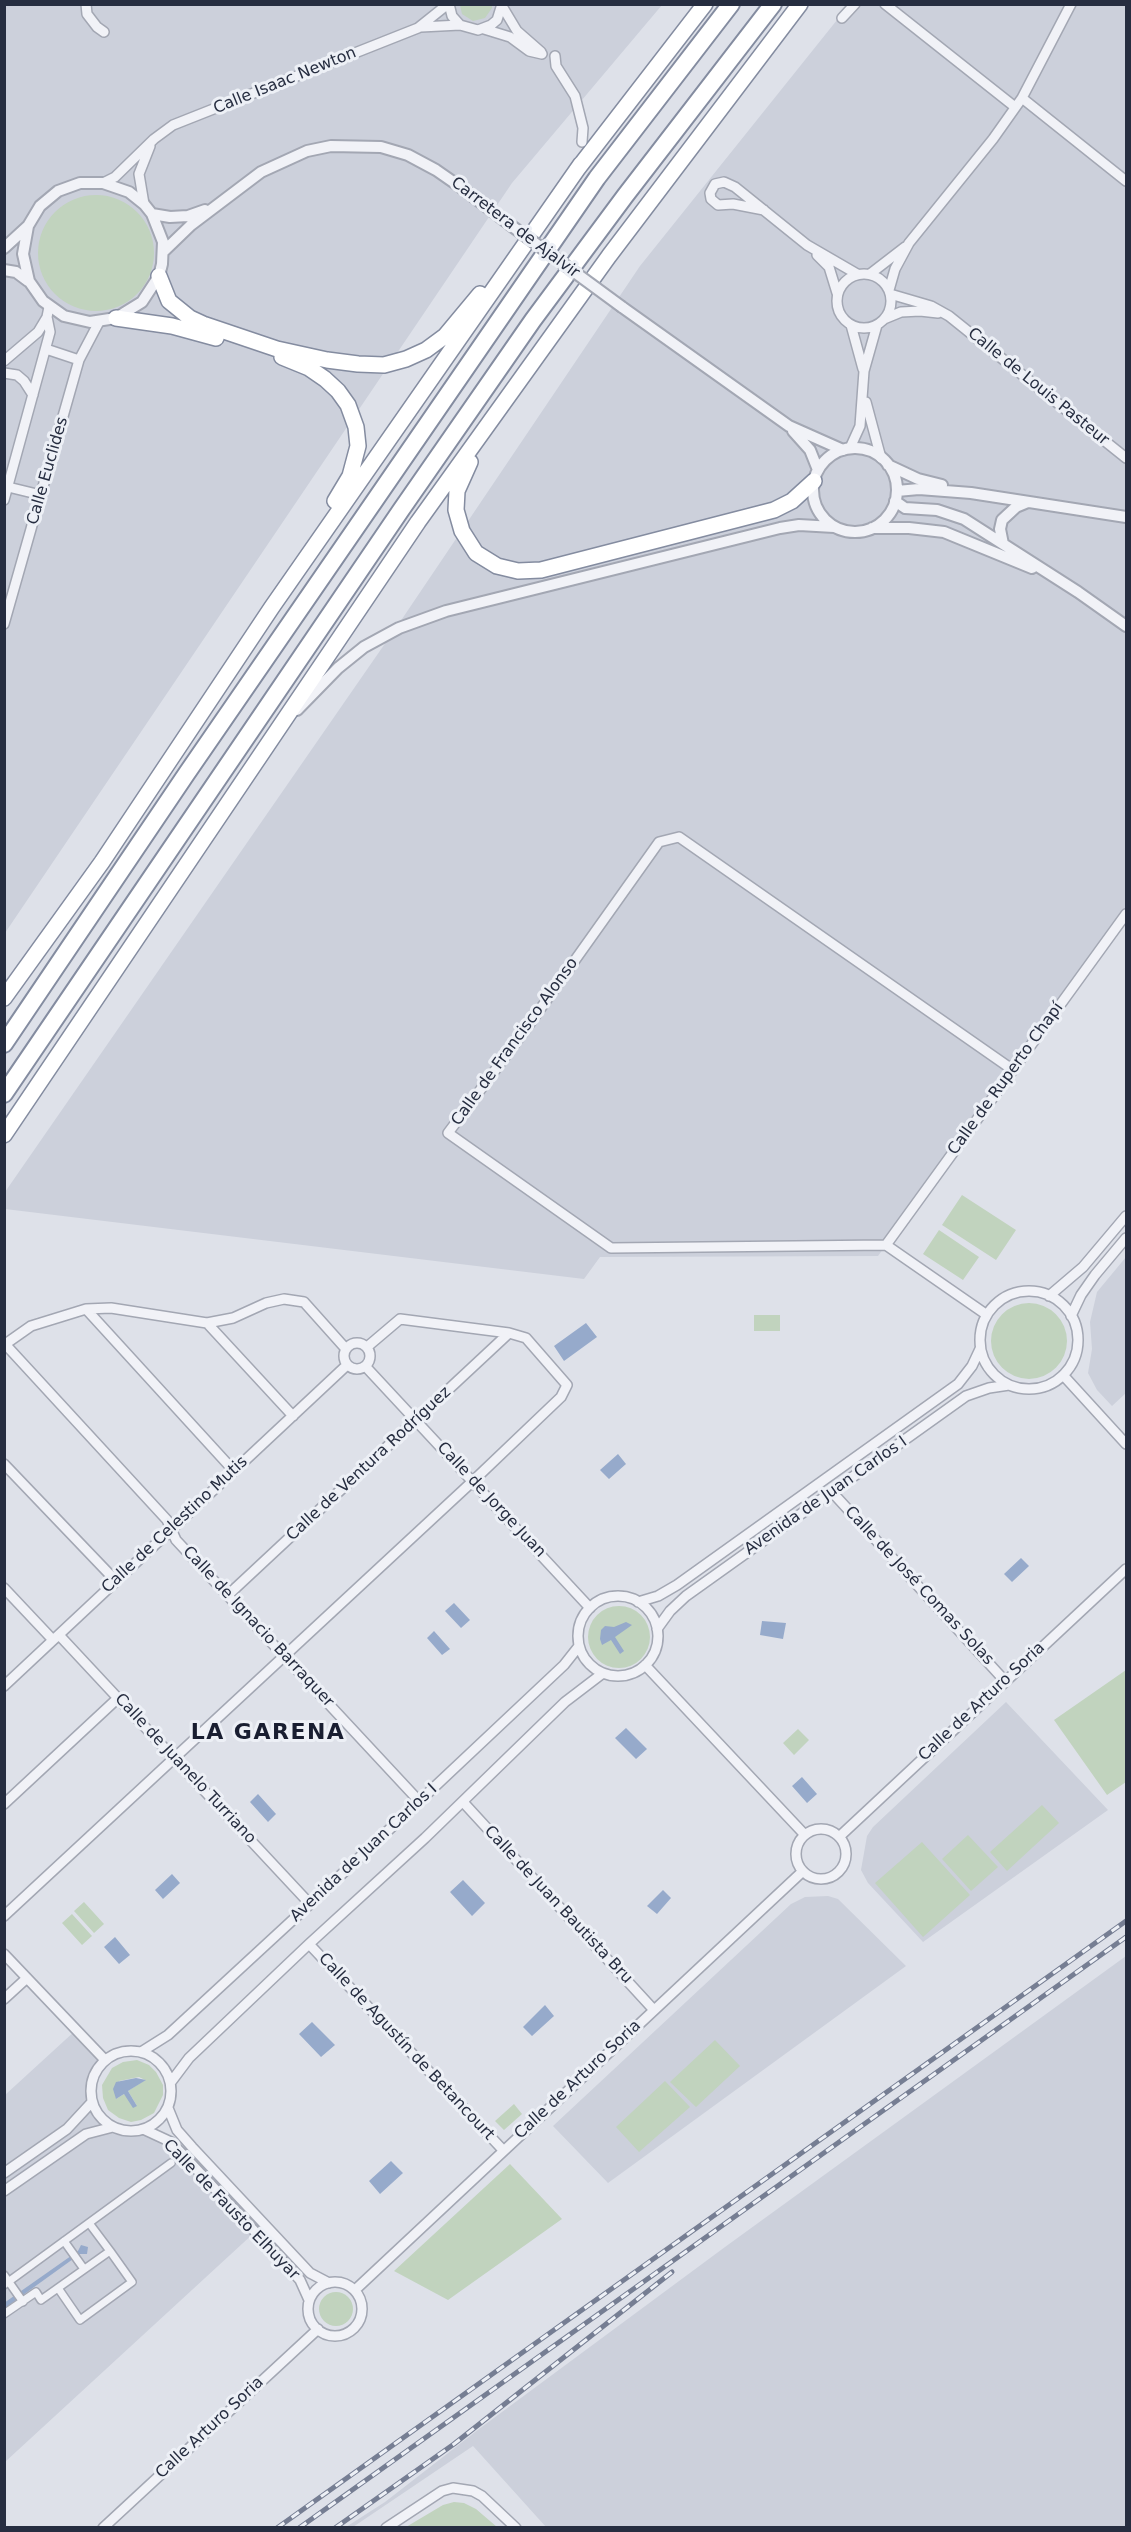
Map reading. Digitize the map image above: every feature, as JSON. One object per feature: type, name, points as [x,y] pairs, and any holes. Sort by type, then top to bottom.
[{"type":"highway","points":[[159,276],[169,301],[190,318],[225,333],[277,349],[327,360],[384,365],[426,350],[445,336],[705,4]]},
{"type":"highway","points":[[4,1044],[569,217],[597,177],[731,4]]},
{"type":"highway","points":[[4,1094],[533,320],[653,159],[773,4]]},
{"type":"highway","points":[[4,1135],[286,721],[418,522],[609,256],[800,4]]},
{"type":"highway","points":[[4,998],[102,862],[272,607],[581,164]]},
{"type":"highway","points":[[116,318],[171,327],[277,355],[309,368],[325,379],[348,405],[356,427],[358,446],[350,476],[272,607]]},
{"type":"highway","points":[[497,411],[457,491],[456,510],[462,531],[476,553],[497,566],[518,571],[541,570],[774,510],[792,501],[816,476]]},
{"type":"street","points":[[86,4],[87,14],[97,27],[105,32]]},
{"type":"street","points":[[449,4],[452,16],[460,25]]},
{"type":"street","name":"Calle Isaac Newton","points":[[103,183],[129,165],[154,139],[173,125],[418,27],[449,4]]},
{"type":"street","points":[[842,18],[855,4]]},
{"type":"street","points":[[885,4],[1015,107]]},
{"type":"street","points":[[864,371],[881,322],[891,303],[890,292],[895,269],[909,243],[993,140],[1022,98],[1071,4]]},
{"type":"street","points":[[484,29],[497,20],[502,5]]},
{"type":"street","name":"Calle Isaac Newton","points":[[418,27],[460,25],[472,30],[484,29],[510,37],[529,51],[542,54],[517,31],[502,5]]},
{"type":"street","points":[[555,56],[556,66],[575,96],[583,128],[582,142]]},
{"type":"street","points":[[1022,98],[1126,181]]},
{"type":"street","points":[[144,204],[139,174],[154,139]]},
{"type":"street","name":"Carretera de Ajalvir","points":[[163,252],[191,225],[261,172],[284,160],[307,151],[331,146],[381,147],[408,155],[436,170],[789,426],[810,450],[816,476]]},
{"type":"street","points":[[764,210],[733,204],[718,205],[711,199],[710,192],[715,184],[724,182],[735,188],[764,210],[807,245],[828,267],[837,293],[838,312],[851,326],[864,371],[860,426],[846,449]]},
{"type":"street","points":[[4,248],[28,226],[40,206],[58,191],[80,183],[103,183],[121,188],[144,204],[152,214],[161,232],[163,252],[159,276],[142,302],[116,318],[99,322],[73,319],[48,312],[29,281],[23,254],[28,226]]},
{"type":"street","name":"Carretera de Ajalvir","points":[[152,214],[170,217],[188,216],[217,206]]},
{"type":"street","points":[[870,274],[909,243]]},
{"type":"street","points":[[807,245],[857,274]]},
{"type":"street","points":[[4,270],[16,272],[29,281]]},
{"type":"street","points":[[837,293],[848,278],[857,274],[870,274],[884,282],[890,292]]},
{"type":"street","name":"Calle de Louis Pasteur","points":[[890,292],[931,306],[949,316],[1126,458]]},
{"type":"street","name":"Calle de Louis Pasteur","points":[[881,322],[901,312],[920,311],[949,316]]},
{"type":"street","points":[[4,361],[38,332],[48,312]]},
{"type":"street","name":"Calle Euclides","points":[[4,500],[50,332],[48,312]]},
{"type":"street","name":"Calle Euclides","points":[[4,624],[79,360],[99,322]]},
{"type":"street","points":[[851,326],[860,328],[881,322]]},
{"type":"street","points":[[46,349],[79,360]]},
{"type":"street","points":[[4,373],[17,375],[33,395]]},
{"type":"street","points":[[286,721],[338,668],[364,647],[399,628],[446,611],[711,544],[789,527],[834,527],[860,532],[883,522],[891,513],[896,496],[895,477],[885,461],[871,426],[864,393]]},
{"type":"street","name":"Carretera de Ajalvir","points":[[789,426],[846,449]]},
{"type":"street","points":[[834,527],[816,507],[813,494],[816,476],[824,461],[846,449],[861,449],[918,479],[971,493]]},
{"type":"street","points":[[9,487],[41,495]]},
{"type":"street","points":[[896,496],[919,489],[971,493],[1126,517]]},
{"type":"street","points":[[896,496],[905,508],[937,510],[964,519],[1126,626]]},
{"type":"street","points":[[1003,544],[1000,530],[1002,520],[1016,507],[1031,501]]},
{"type":"street","points":[[872,528],[909,528],[944,532],[1054,578]]},
{"type":"street","name":"Calle de Francisco Alonso","points":[[885,1245],[611,1248],[448,1133],[533,1020],[659,842],[679,837],[1013,1070]]},
{"type":"street","name":"Calle de Ruperto Chapí","points":[[885,1245],[1126,914]]},
{"type":"street","points":[[1049,1296],[1083,1267],[1126,1216]]},
{"type":"street","points":[[1071,1316],[1095,1275],[1126,1238]]},
{"type":"street","points":[[885,1245],[987,1315]]},
{"type":"street","points":[[1035,1292],[1049,1296],[1062,1304],[1071,1316],[1077,1331],[1077,1348],[1073,1362],[1063,1375],[1052,1383],[1038,1388],[1024,1389],[1009,1385],[995,1376],[986,1365],[980,1349],[980,1332],[987,1315],[996,1304],[1014,1294],[1035,1292]]},
{"type":"street","points":[[5,1344],[31,1326],[86,1309],[111,1308],[207,1323],[233,1318],[266,1303],[284,1299],[304,1302],[346,1349]]},
{"type":"street","points":[[86,1309],[234,1471]]},
{"type":"street","points":[[4,1916],[473,1481],[561,1397],[567,1385],[526,1338],[509,1333],[400,1319],[367,1347]]},
{"type":"street","points":[[207,1323],[294,1416]]},
{"type":"street","name":"Calle de Ventura Rodríguez","points":[[228,1595],[509,1333]]},
{"type":"street","name":"Calle de Ignacio Barraquer","points":[[5,1344],[167,1520],[176,1540],[419,1801]]},
{"type":"street","points":[[353,1344],[367,1347],[370,1352],[366,1367],[354,1370],[347,1365],[344,1358],[346,1349],[353,1344]]},
{"type":"street","name":"Avenida de Juan Carlos I","points":[[638,1602],[658,1596],[677,1585],[958,1383],[972,1366],[980,1349]]},
{"type":"street","name":"Calle de Celestino Mutis","points":[[4,1686],[347,1365]]},
{"type":"street","name":"Calle de Jorge Juan","points":[[366,1367],[417,1419],[590,1608]]},
{"type":"street","points":[[1063,1375],[1126,1444]]},
{"type":"street","name":"Avenida de Juan Carlos I","points":[[657,1629],[670,1611],[686,1596],[966,1396],[988,1388],[1009,1385]]},
{"type":"street","points":[[4,1464],[116,1580]]},
{"type":"street","name":"Calle de José Comas Solas","points":[[832,1492],[1005,1681]]},
{"type":"street","name":"Calle de Arturo Soria","points":[[839,1837],[1126,1569]]},
{"type":"street","name":"Calle de Juanelo Turriano","points":[[4,1588],[118,1698],[310,1904]]},
{"type":"street","points":[[626,1597],[638,1602],[654,1618],[657,1642],[653,1655],[645,1665],[625,1676],[603,1673],[592,1667],[579,1646],[578,1632],[582,1619],[600,1600],[626,1597]]},
{"type":"street","name":"Avenida de Juan Carlos I","points":[[141,2052],[168,2036],[564,1665],[579,1646]]},
{"type":"street","points":[[645,1665],[805,1835]]},
{"type":"street","name":"Avenida de Juan Carlos I","points":[[171,2082],[189,2058],[309,1944],[463,1802],[565,1702],[603,1673]]},
{"type":"street","points":[[4,1804],[118,1698]]},
{"type":"street","name":"Calle de Juan Bautista Bru","points":[[463,1802],[653,2009]]},
{"type":"street","points":[[818,1829],[833,1832],[839,1837],[846,1851],[846,1858],[838,1872],[832,1877],[816,1879],[803,1871],[798,1864],[796,1849],[805,1835],[818,1829]]},
{"type":"street","name":"Calle de Arturo Soria","points":[[355,2290],[803,1871]]},
{"type":"street","name":"Calle de Agustín de Betancourt","points":[[309,1944],[503,2150]]},
{"type":"street","points":[[4,1954],[105,2060]]},
{"type":"street","points":[[4,1999],[27,1978]]},
{"type":"street","points":[[125,2050],[141,2052],[158,2060],[166,2070],[171,2082],[172,2095],[168,2108],[158,2120],[143,2129],[125,2131],[103,2121],[92,2102],[92,2079],[105,2060],[125,2050]]},
{"type":"street","points":[[4,2173],[67,2129],[92,2102]]},
{"type":"street","name":"Calle de Fausto Elhuyar","points":[[168,2108],[177,2130],[192,2147],[310,2273],[329,2283]]},
{"type":"street","points":[[4,2191],[86,2134],[113,2127]]},
{"type":"street","name":"Calle de Fausto Elhuyar","points":[[143,2129],[171,2142],[294,2274],[309,2300]]},
{"type":"street","points":[[20,2297],[6,2281],[171,2163]]},
{"type":"street","points":[[58,2288],[80,2320],[132,2282],[90,2223]]},
{"type":"street","points":[[64,2241],[84,2269]]},
{"type":"street","points":[[4,2314],[20,2297],[36,2292],[41,2300],[110,2251]]},
{"type":"street","points":[[340,2282],[355,2290],[362,2303],[363,2311],[358,2325],[339,2336],[331,2336],[318,2330],[309,2314],[309,2300],[317,2289],[329,2283],[340,2282]]},
{"type":"street","name":"Calle Arturo Soria","points":[[103,2528],[318,2330]]},
{"type":"street","points":[[386,2528],[442,2491],[453,2488],[473,2491],[482,2496],[516,2528]]},
{"type":"shaded area","points":[[5,5],[662,5],[512,183],[5,933]]},
{"type":"shaded area","points":[[849,5],[1126,5],[1126,914],[878,1256],[600,1257],[584,1279],[5,1209],[5,1192],[402,619],[640,266]]},
{"type":"shaded area","points":[[1126,1257],[1126,1393],[1112,1406],[1097,1390],[1088,1373],[1092,1349],[1090,1322],[1097,1292]]},
{"type":"shaded area","points":[[1006,1702],[1108,1810],[923,1942],[868,1883],[861,1870],[867,1836],[873,1827]]},
{"type":"shaded area","points":[[828,1896],[838,1899],[906,1966],[608,2183],[553,2126],[791,1904],[805,1897]]},
{"type":"shaded area","points":[[1126,1956],[1126,2527],[546,2527],[473,2446],[353,2527],[346,2527],[385,2502],[479,2429],[725,2247]]},
{"type":"shaded area","points":[[76,2030],[105,2060],[92,2079],[90,2090],[92,2102],[103,2121],[125,2131],[143,2129],[164,2138],[255,2232],[5,2462],[5,2095]]},
{"type":"green space","points":[[460,5],[492,5],[492,8],[485,18],[473,21],[462,14]]},
{"type":"green space","points":[[96,195],[118,199],[137,212],[150,231],[154,253],[150,275],[137,294],[118,307],[96,311],[74,307],[55,294],[42,275],[38,253],[42,231],[55,212],[74,199]]},
{"type":"green space","points":[[962,1195],[1016,1230],[996,1260],[942,1225]]},
{"type":"green space","points":[[939,1230],[979,1257],[963,1280],[923,1254]]},
{"type":"green space","points":[[1037,1303],[1050,1309],[1061,1320],[1067,1333],[1065,1356],[1050,1373],[1037,1379],[1021,1379],[1008,1373],[993,1356],[991,1333],[997,1320],[1014,1305]]},
{"type":"green space","points":[[754,1315],[780,1315],[780,1331],[754,1331]]},
{"type":"green space","points":[[619,1606],[636,1611],[641,1615],[645,1620],[650,1637],[645,1654],[641,1659],[636,1663],[619,1668],[602,1663],[597,1659],[593,1654],[588,1637],[593,1620],[597,1615],[602,1611]]},
{"type":"green space","points":[[1126,1670],[1126,1782],[1107,1795],[1054,1720]]},
{"type":"green space","points":[[798,1729],[809,1740],[794,1755],[783,1743]]},
{"type":"green space","points":[[1042,1805],[1059,1823],[1007,1871],[990,1852]]},
{"type":"green space","points":[[968,1835],[998,1867],[971,1891],[942,1859]]},
{"type":"green space","points":[[922,1842],[970,1895],[923,1937],[875,1883]]},
{"type":"green space","points":[[84,1902],[104,1924],[94,1933],[74,1911]]},
{"type":"green space","points":[[72,1914],[92,1936],[82,1945],[62,1923]]},
{"type":"green space","points":[[715,2040],[740,2066],[696,2107],[670,2082]]},
{"type":"green space","points":[[137,2060],[149,2065],[163,2085],[163,2095],[154,2113],[141,2120],[131,2122],[119,2118],[108,2110],[103,2098],[102,2085],[112,2068],[123,2062]],"holes":[[[139,2077],[145,2080],[128,2091],[137,2106],[124,2094],[116,2099],[119,2081]]]},
{"type":"green space","points":[[665,2081],[690,2107],[639,2152],[616,2127]]},
{"type":"green space","points":[[514,2104],[522,2114],[504,2130],[495,2121]]},
{"type":"green space","points":[[510,2164],[562,2219],[448,2300],[394,2271]]},
{"type":"green space","points":[[336,2292],[348,2297],[353,2309],[348,2321],[336,2326],[324,2321],[319,2309],[324,2297]]},
{"type":"green space","points":[[454,2502],[464,2503],[476,2509],[497,2527],[406,2527],[443,2505]]},
{"type":"water","points":[[586,1323],[597,1337],[564,1361],[554,1346]]},
{"type":"water","points":[[618,1454],[626,1464],[609,1479],[600,1470]]},
{"type":"water","points":[[1021,1558],[1029,1566],[1012,1582],[1004,1574]]},
{"type":"water","points":[[454,1603],[470,1620],[461,1628],[445,1611]]},
{"type":"water","points":[[762,1621],[786,1623],[783,1639],[760,1635]]},
{"type":"water","points":[[626,1622],[632,1625],[615,1637],[624,1651],[620,1654],[611,1640],[602,1645],[601,1630],[605,1626],[614,1627]]},
{"type":"water","points":[[434,1631],[450,1649],[442,1655],[427,1638]]},
{"type":"water","points":[[626,1728],[647,1749],[636,1759],[615,1738]]},
{"type":"water","points":[[802,1777],[817,1794],[807,1803],[792,1786]]},
{"type":"water","points":[[258,1794],[276,1814],[268,1822],[250,1802]]},
{"type":"water","points":[[172,1874],[180,1883],[163,1899],[155,1890]]},
{"type":"water","points":[[463,1880],[485,1903],[472,1916],[450,1892]]},
{"type":"water","points":[[663,1890],[671,1898],[657,1914],[647,1906]]},
{"type":"water","points":[[115,1937],[130,1955],[119,1964],[104,1947]]},
{"type":"water","points":[[545,2005],[554,2016],[532,2036],[523,2027]]},
{"type":"water","points":[[312,2022],[335,2045],[321,2057],[299,2034]]},
{"type":"water","points":[[136,2078],[146,2080],[128,2091],[137,2106],[133,2108],[124,2094],[116,2099],[113,2089],[116,2082]]},
{"type":"water","points":[[391,2161],[403,2173],[380,2194],[369,2181]]},
{"type":"water","points":[[81,2245],[88,2247],[87,2254],[80,2254],[5,2308],[4,2303],[78,2251]]},
{"type":"railway","points":[[277,2528],[1126,1921]]},
{"type":"railway","points":[[299,2528],[1126,1937]]},
{"type":"railway","points":[[335,2528],[454,2444],[672,2272]]},
{"type":"district","name":"LA GARENA","points":[[268,1733]]}]
